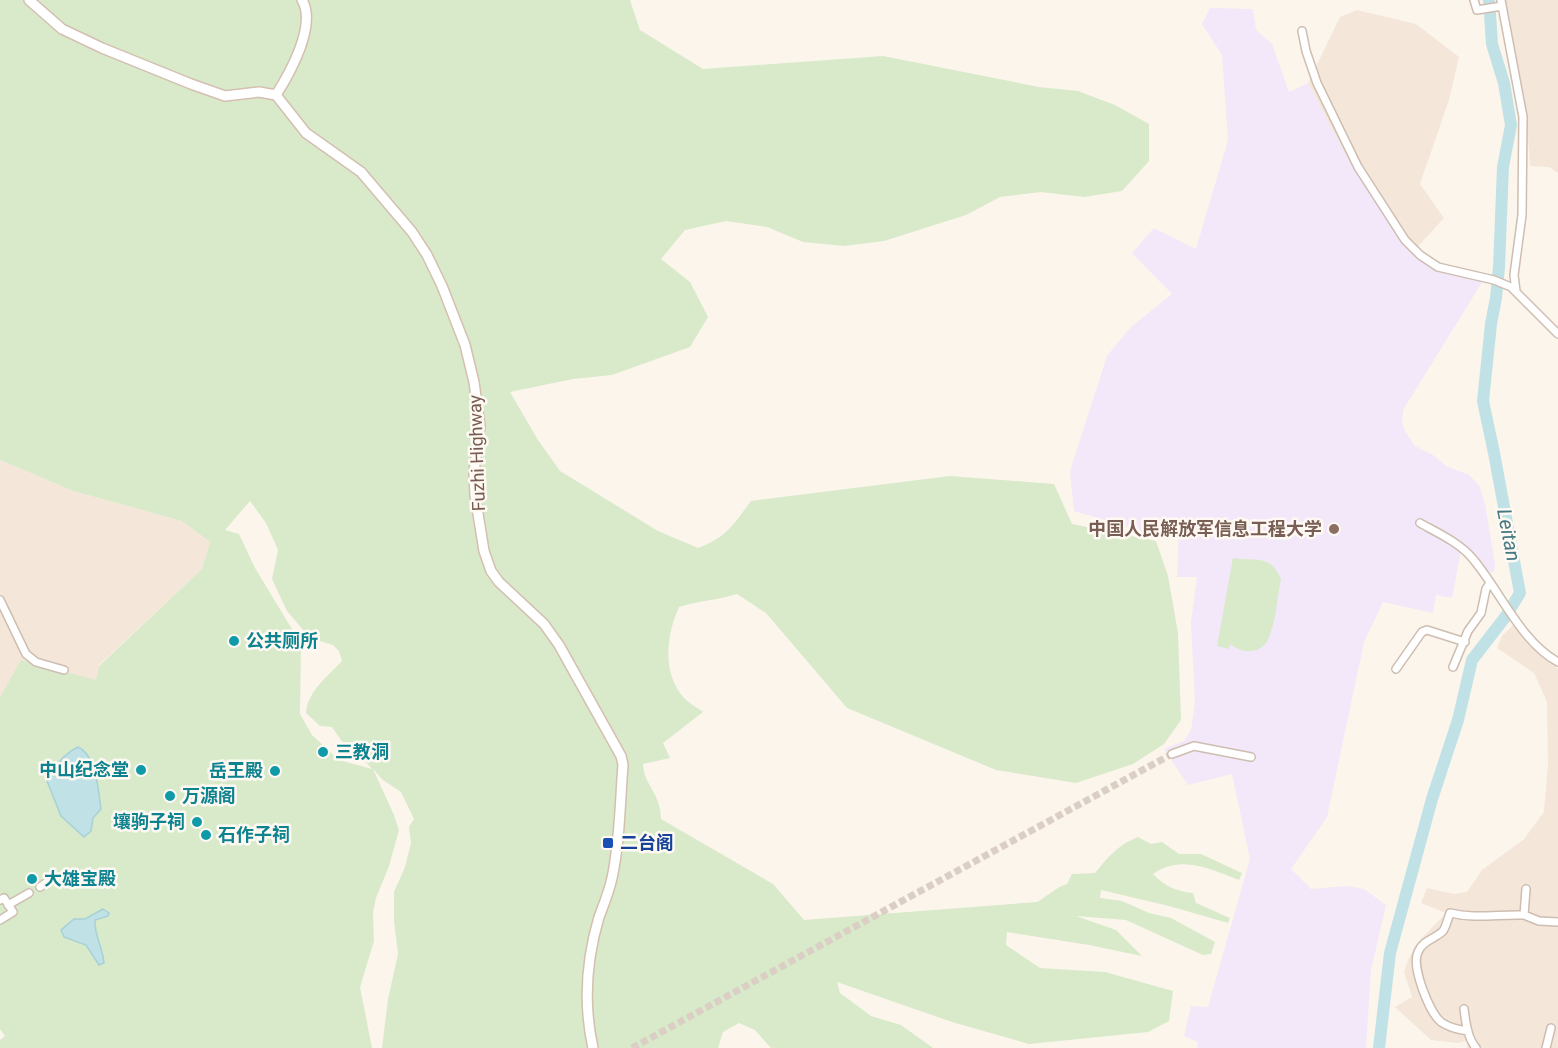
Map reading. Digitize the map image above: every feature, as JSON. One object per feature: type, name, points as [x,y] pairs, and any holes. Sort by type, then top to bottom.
[{"type":"main road","points":[[29,0],[62,29],[102,48],[225,96],[259,92],[276,95],[298,52],[306,24],[306,13],[302,0]]},
{"type":"main road","name":"Fuzhi Highway","points":[[276,95],[306,133],[361,172],[412,232],[427,255],[465,345],[474,382],[480,426],[474,472],[475,495],[484,551],[491,571],[499,582],[544,624],[564,654],[621,756],[623,765],[616,862],[587,968],[586,996],[593,1048]]},
{"type":"street","points":[[1474,0],[1478,10],[1499,4],[1523,117],[1522,215],[1514,289]]},
{"type":"street","points":[[1302,31],[1317,83],[1358,167],[1405,240],[1419,255],[1438,267],[1494,280],[1514,289],[1558,334]]},
{"type":"street","points":[[1420,523],[1446,537],[1472,557],[1514,617],[1540,649],[1558,662]]},
{"type":"street","points":[[1454,667],[1468,631],[1481,613],[1486,589],[1490,584]]},
{"type":"street","points":[[0,600],[26,654],[36,662],[64,670]]},
{"type":"street","points":[[1396,669],[1422,632],[1427,630],[1464,642]]},
{"type":"street","points":[[1173,754],[1194,746],[1251,757]]},
{"type":"street","points":[[40,887],[53,878]]},
{"type":"street","points":[[1524,915],[1526,889]]},
{"type":"street","points":[[8,905],[29,893]]},
{"type":"street","points":[[0,900],[4,898],[13,912],[0,920]]},
{"type":"street","points":[[1468,1031],[1459,1030],[1441,1022],[1429,1005],[1423,992],[1416,955],[1419,949],[1443,931],[1450,913],[1466,917],[1524,915],[1539,921],[1558,922]]},
{"type":"street","points":[[1464,1009],[1468,1031],[1476,1048]]},
{"type":"street","points":[[1546,1048],[1551,1028]]},
{"type":"shaded area","points":[[1499,0],[1558,0],[1558,173],[1549,167],[1530,166],[1527,124],[1509,64]]},
{"type":"shaded area","name":"中国人民解放军信息工程大学","points":[[1210,8],[1253,9],[1256,30],[1272,44],[1289,92],[1308,83],[1349,161],[1413,252],[1427,264],[1444,271],[1478,278],[1481,281],[1403,410],[1402,423],[1415,446],[1433,455],[1446,466],[1469,475],[1479,485],[1485,504],[1495,564],[1494,571],[1491,573],[1462,545],[1452,598],[1436,595],[1433,613],[1383,602],[1364,642],[1327,817],[1291,869],[1311,889],[1347,886],[1364,889],[1386,905],[1371,970],[1366,1048],[1197,1048],[1198,1042],[1184,1036],[1191,1006],[1208,1007],[1250,859],[1232,774],[1188,785],[1164,749],[1184,741],[1191,730],[1195,703],[1191,622],[1197,577],[1177,577],[1179,526],[1149,533],[1074,511],[1070,471],[1107,356],[1131,327],[1172,294],[1132,253],[1154,228],[1196,249],[1228,140],[1222,55],[1202,24]]},
{"type":"shaded area","points":[[1357,10],[1416,24],[1459,57],[1449,100],[1420,184],[1444,218],[1413,252],[1349,161],[1308,83],[1340,17]]},
{"type":"shaded area","points":[[0,460],[73,491],[182,521],[210,542],[202,569],[99,665],[96,681],[22,660],[0,697]]},
{"type":"shaded area","points":[[1514,624],[1538,653],[1558,669],[1558,1048],[1467,1048],[1467,1041],[1457,1043],[1431,1040],[1395,1007],[1412,997],[1404,972],[1408,960],[1418,942],[1446,913],[1421,903],[1427,888],[1454,894],[1467,892],[1482,870],[1524,839],[1544,812],[1548,764],[1547,702],[1534,673],[1497,648],[1502,636]]},
{"type":"green space","points":[[0,0],[630,0],[640,30],[703,69],[883,56],[1039,87],[1078,91],[1115,105],[1149,124],[1149,161],[1122,191],[1084,197],[1041,192],[1000,197],[966,215],[884,241],[844,246],[803,242],[767,227],[726,221],[685,230],[661,259],[690,282],[708,317],[690,347],[612,375],[573,379],[510,392],[538,440],[560,471],[658,531],[698,548],[723,535],[751,501],[950,476],[1054,484],[1072,524],[1156,541],[1168,576],[1178,633],[1181,720],[1164,744],[1133,764],[1076,783],[996,770],[847,708],[766,613],[737,594],[679,607],[669,643],[670,668],[679,691],[687,701],[703,712],[663,743],[670,758],[643,764],[644,772],[656,796],[661,819],[773,884],[804,920],[1037,902],[1067,884],[1072,874],[1095,873],[1114,852],[1138,837],[1151,844],[1162,842],[1179,854],[1201,854],[1242,873],[1239,880],[1207,868],[1185,864],[1164,868],[1153,874],[1171,888],[1193,893],[1196,903],[1230,918],[1228,923],[1101,890],[1100,898],[1122,901],[1149,913],[1171,918],[1215,942],[1211,954],[1203,955],[1126,920],[1076,916],[1116,930],[1142,956],[1007,932],[1006,945],[1040,968],[1105,972],[1173,991],[1169,1021],[1148,1032],[1029,1044],[952,1022],[837,982],[840,993],[871,1016],[901,1025],[933,1048],[771,1048],[755,1030],[739,1023],[723,1032],[718,1048],[382,1048],[388,999],[398,954],[394,921],[394,892],[405,867],[411,843],[409,827],[414,819],[401,792],[383,780],[373,769],[399,830],[389,866],[376,898],[373,912],[374,941],[360,987],[372,1048],[0,1048],[0,1040],[5,1036],[0,1029],[0,697],[21,660],[96,680],[99,666],[202,569],[210,542],[182,521],[73,491],[0,460]],"holes":[[[250,501],[266,523],[278,550],[272,579],[287,611],[310,638],[333,645],[339,651],[342,661],[314,691],[306,713],[320,726],[332,727],[345,746],[372,769],[339,760],[312,735],[300,714],[301,644],[255,568],[239,534],[225,530]]]},
{"type":"green space","points":[[1233,558],[1267,562],[1277,571],[1281,580],[1269,637],[1266,643],[1257,650],[1241,650],[1230,644],[1229,649],[1217,646]]},
{"type":"water","points":[[78,747],[84,751],[93,766],[101,809],[93,818],[91,831],[84,837],[61,816],[47,781],[60,761]]},
{"type":"water","points":[[103,909],[109,913],[108,916],[95,920],[104,963],[99,965],[86,945],[64,937],[61,930],[74,919],[85,919]]},
{"type":"waterway","name":"Leitan","points":[[1379,1048],[1390,953],[1432,799],[1458,720],[1472,660],[1506,616],[1520,593],[1483,401],[1499,267],[1503,167],[1511,125],[1504,83],[1492,44],[1489,0]]},
{"type":"tunnel","points":[[632,1048],[1172,754]]},
{"type":"place","name":"中国人民解放军信息工程大学","points":[[1334,529]]},
{"type":"place","name":"公共厕所","points":[[234,641]]},
{"type":"place","name":"三教洞","points":[[323,752]]},
{"type":"place","name":"中山纪念堂","points":[[141,770]]},
{"type":"place","name":"岳王殿","points":[[275,771]]},
{"type":"place","name":"万源阁","points":[[170,796]]},
{"type":"place","name":"壤驹子祠","points":[[197,822]]},
{"type":"place","name":"石作子祠","points":[[206,835]]},
{"type":"place","name":"二台阁","points":[[608,843]]},
{"type":"place","name":"大雄宝殿","points":[[32,879]]}]
